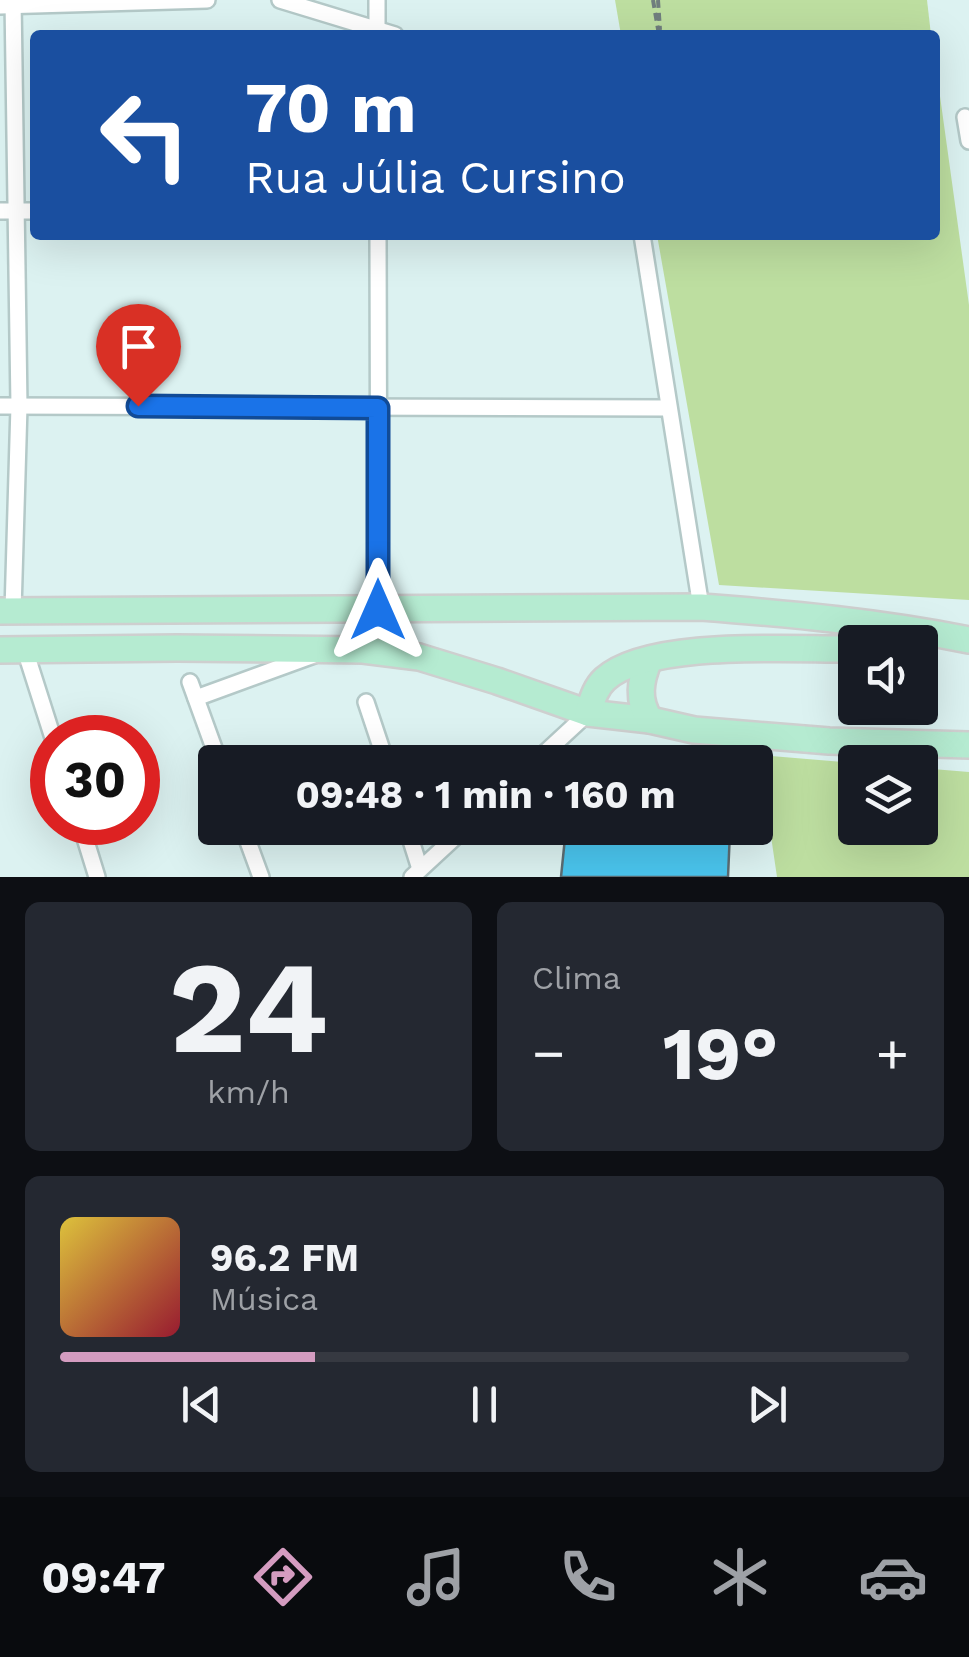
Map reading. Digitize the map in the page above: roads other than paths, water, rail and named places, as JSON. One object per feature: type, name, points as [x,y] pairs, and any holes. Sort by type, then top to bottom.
[{"type":"main road","points":[[6,611],[701,607],[903,627],[969,644]]},
{"type":"main road","points":[[938,647],[969,644]]},
{"type":"main road","points":[[588,713],[606,678],[649,660],[695,650],[838,649]]},
{"type":"main road","points":[[13,650],[364,650],[419,657],[588,713],[694,730],[828,742],[969,745]]},
{"type":"main road","points":[[649,660],[640,687],[643,708],[650,720]]},
{"type":"street","points":[[6,611],[19,406],[8,211],[9,4],[207,0]]},
{"type":"street","points":[[280,0],[371,30]]},
{"type":"street","points":[[377,0],[377,30]]},
{"type":"street","points":[[965,117],[969,141]]},
{"type":"street","points":[[378,240],[378,610]]},
{"type":"street","points":[[643,240],[701,607]]},
{"type":"street","points":[[0,406],[668,408]]},
{"type":"street","points":[[213,745],[193,690],[330,649]]},
{"type":"street","points":[[13,650],[43,715]]},
{"type":"street","points":[[366,702],[380,745]]},
{"type":"street","points":[[553,745],[588,713]]},
{"type":"street","points":[[87,845],[96,877]]},
{"type":"street","points":[[250,845],[262,877]]},
{"type":"street","points":[[410,845],[416,873]]},
{"type":"street","points":[[416,873],[446,845]]}]
